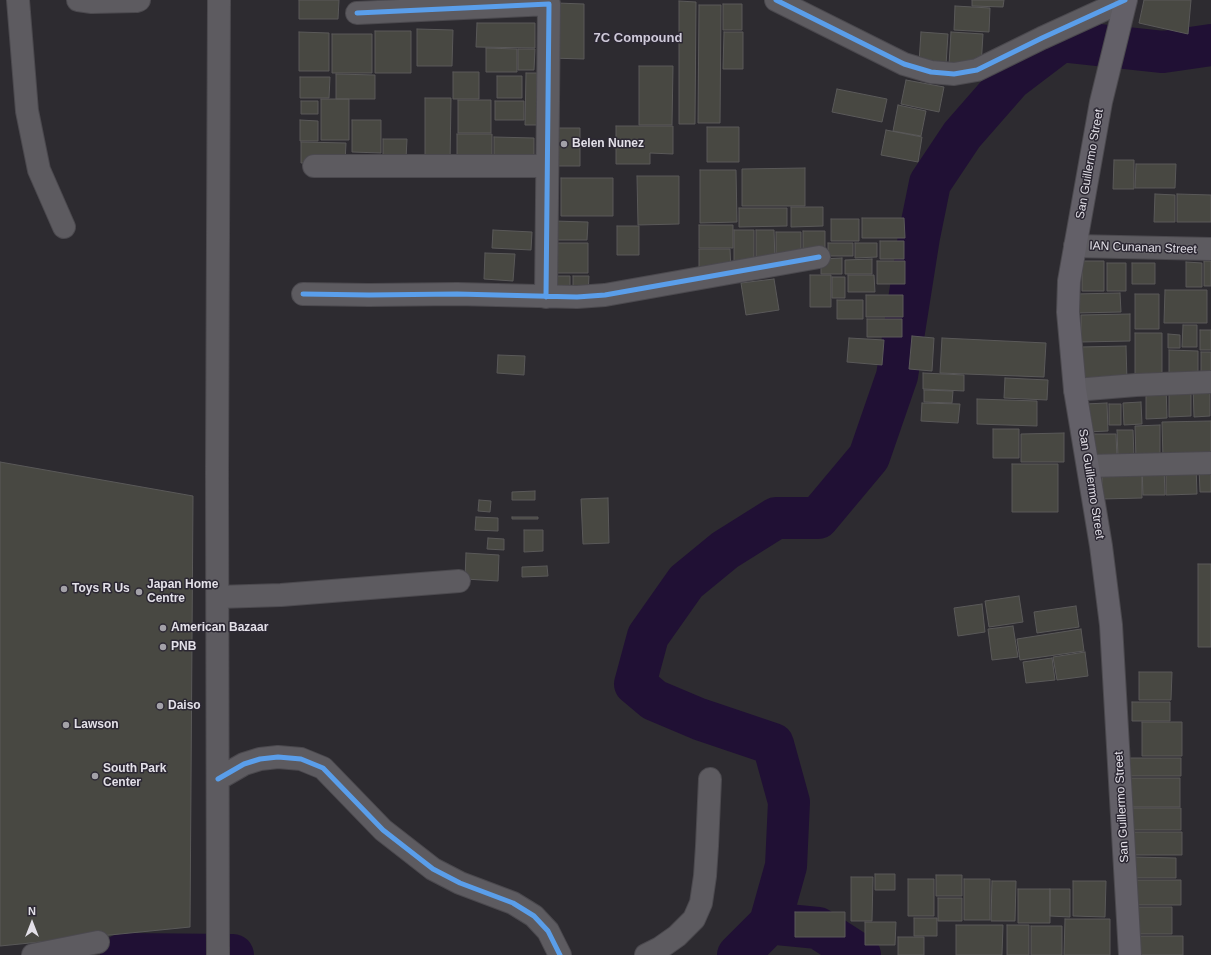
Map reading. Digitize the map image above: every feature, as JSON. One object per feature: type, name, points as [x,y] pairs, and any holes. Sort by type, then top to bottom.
[{"type":"main road","name":"San Guillermo Street","points":[[1124,6],[1101,102],[1070,281],[1068,312],[1075,390],[1101,546],[1111,625],[1130,955]]},
{"type":"street","points":[[18,0],[27,111],[38,170],[64,227]]},
{"type":"street","points":[[78,0],[92,2],[139,0]]},
{"type":"street","points":[[218,955],[219,0]]},
{"type":"street","points":[[776,0],[904,64],[932,72],[954,74],[978,70],[1042,38],[1124,6]]},
{"type":"street","points":[[357,13],[551,2],[547,166],[546,297]]},
{"type":"street","points":[[314,166],[547,166]]},
{"type":"street","name":"IAN Cunanan Street","points":[[1076,246],[1211,249]]},
{"type":"street","points":[[302,294],[457,294],[546,297],[605,295],[819,257]]},
{"type":"street","points":[[1075,390],[1136,384],[1211,382]]},
{"type":"street","points":[[1088,466],[1211,463]]},
{"type":"street","points":[[218,597],[281,595],[459,581]]},
{"type":"street","points":[[218,779],[244,764],[260,759],[301,759],[323,768],[383,830],[433,869],[460,883],[513,903],[534,916],[548,931],[560,955]]},
{"type":"street","points":[[646,955],[660,948],[677,936],[694,919],[701,902],[705,876],[710,779]]},
{"type":"street","points":[[33,955],[98,942]]},
{"type":"building","points":[[299,0],[339,0],[338,19],[299,19]]},
{"type":"building","points":[[972,0],[1004,0],[1003,7],[972,6]]},
{"type":"building","points":[[1144,0],[1191,0],[1188,34],[1139,23]]},
{"type":"building","points":[[679,1],[696,2],[695,124],[679,124]]},
{"type":"building","points":[[557,3],[584,4],[584,59],[550,58]]},
{"type":"building","points":[[723,4],[742,4],[742,30],[723,30]]},
{"type":"building","points":[[699,5],[721,5],[720,123],[698,123]]},
{"type":"building","points":[[955,6],[990,8],[989,32],[954,30]]},
{"type":"building","points":[[477,23],[535,23],[535,48],[476,47]]},
{"type":"building","points":[[417,29],[453,30],[452,66],[417,66]]},
{"type":"building","points":[[375,31],[411,31],[411,73],[375,73]]},
{"type":"building","points":[[299,32],[329,33],[329,71],[299,71]]},
{"type":"building","points":[[724,32],[743,32],[743,69],[723,69]]},
{"type":"building","points":[[921,32],[948,34],[946,65],[919,63]]},
{"type":"building","points":[[951,32],[983,34],[981,67],[949,65]]},
{"type":"building","points":[[332,34],[372,34],[372,73],[332,73]]},
{"type":"building","points":[[486,48],[517,49],[517,72],[486,72]]},
{"type":"building","points":[[518,49],[535,49],[534,70],[518,70]]},
{"type":"building","points":[[639,66],[673,66],[672,125],[639,125]]},
{"type":"building","points":[[453,72],[479,72],[479,99],[453,99]]},
{"type":"building","points":[[526,73],[537,73],[537,125],[525,125]]},
{"type":"building","points":[[336,74],[375,75],[375,99],[336,99]]},
{"type":"building","points":[[497,76],[522,76],[522,98],[497,98]]},
{"type":"building","points":[[300,77],[330,77],[329,98],[300,98]]},
{"type":"building","points":[[906,80],[944,87],[939,112],[901,104]]},
{"type":"building","points":[[837,89],[887,99],[882,122],[832,112]]},
{"type":"building","points":[[425,98],[451,98],[450,164],[425,163]]},
{"type":"building","points":[[321,99],[349,99],[349,140],[321,140]]},
{"type":"building","points":[[458,100],[491,100],[491,133],[458,133]]},
{"type":"building","points":[[301,101],[318,101],[318,114],[301,114]]},
{"type":"building","points":[[495,101],[524,101],[524,120],[495,120]]},
{"type":"building","points":[[898,105],[926,111],[921,136],[893,131]]},
{"type":"building","points":[[300,120],[318,121],[318,141],[300,141]]},
{"type":"building","points":[[352,120],[381,120],[381,153],[352,152]]},
{"type":"building","points":[[616,126],[673,126],[673,154],[650,153],[650,164],[616,164]]},
{"type":"building","points":[[707,127],[739,127],[739,162],[707,162]]},
{"type":"building","points":[[551,128],[580,128],[580,166],[550,166]]},
{"type":"building","points":[[886,130],[922,137],[918,162],[881,155]]},
{"type":"building","points":[[457,134],[492,134],[492,164],[457,164]]},
{"type":"building","points":[[494,137],[534,138],[534,160],[494,160]]},
{"type":"building","points":[[383,139],[407,139],[406,159],[383,159]]},
{"type":"building","points":[[301,142],[346,143],[345,163],[301,163]]},
{"type":"building","points":[[1114,160],[1134,160],[1134,189],[1113,189]]},
{"type":"building","points":[[1136,164],[1176,164],[1175,188],[1135,188]]},
{"type":"building","points":[[805,168],[805,206],[742,206],[742,169]]},
{"type":"building","points":[[700,170],[736,170],[737,222],[700,223]]},
{"type":"building","points":[[637,176],[679,176],[679,224],[638,225]]},
{"type":"building","points":[[561,178],[613,178],[613,216],[561,216]]},
{"type":"building","points":[[1155,194],[1175,195],[1175,222],[1154,222]]},
{"type":"building","points":[[1177,194],[1211,195],[1211,222],[1177,222]]},
{"type":"building","points":[[791,207],[823,207],[823,226],[791,227]]},
{"type":"building","points":[[739,208],[787,208],[787,226],[739,227]]},
{"type":"building","points":[[862,218],[904,218],[905,238],[862,238]]},
{"type":"building","points":[[831,219],[859,219],[859,241],[831,241]]},
{"type":"building","points":[[554,221],[588,222],[587,240],[554,240]]},
{"type":"building","points":[[699,225],[733,225],[733,248],[699,248]]},
{"type":"building","points":[[617,226],[639,226],[639,255],[617,255]]},
{"type":"building","points":[[493,230],[532,232],[531,250],[492,248]]},
{"type":"building","points":[[734,230],[754,230],[754,264],[734,264]]},
{"type":"building","points":[[756,230],[774,230],[775,262],[756,262]]},
{"type":"building","points":[[803,231],[825,231],[825,253],[803,253]]},
{"type":"building","points":[[776,232],[801,232],[801,254],[776,254]]},
{"type":"building","points":[[880,241],[904,241],[904,259],[880,259]]},
{"type":"building","points":[[555,243],[588,243],[588,273],[555,273]]},
{"type":"building","points":[[828,243],[853,243],[853,256],[828,256]]},
{"type":"building","points":[[855,243],[877,243],[877,257],[855,258]]},
{"type":"building","points":[[699,249],[730,249],[731,272],[699,272]]},
{"type":"building","points":[[485,253],[515,254],[513,281],[484,279]]},
{"type":"building","points":[[842,258],[842,274],[821,274],[821,259]]},
{"type":"building","points":[[872,259],[872,274],[845,274],[845,260]]},
{"type":"building","points":[[877,261],[905,261],[905,284],[877,284]]},
{"type":"building","points":[[1082,261],[1104,261],[1104,291],[1082,291]]},
{"type":"building","points":[[1204,261],[1211,261],[1211,286],[1204,286]]},
{"type":"building","points":[[1186,262],[1202,263],[1202,287],[1186,287]]},
{"type":"building","points":[[1107,263],[1126,263],[1126,291],[1107,291]]},
{"type":"building","points":[[1132,263],[1155,263],[1155,284],[1132,284]]},
{"type":"building","points":[[810,275],[831,275],[831,307],[810,307]]},
{"type":"building","points":[[848,275],[874,275],[875,292],[848,292]]},
{"type":"building","points":[[554,276],[570,276],[570,293],[554,293]]},
{"type":"building","points":[[573,276],[589,276],[588,295],[573,294]]},
{"type":"building","points":[[832,277],[845,277],[845,298],[832,298]]},
{"type":"building","points":[[774,279],[779,310],[746,315],[741,283]]},
{"type":"building","points":[[1165,290],[1207,290],[1207,323],[1164,323]]},
{"type":"building","points":[[1120,293],[1121,312],[1076,313],[1075,294]]},
{"type":"building","points":[[1135,294],[1159,294],[1159,329],[1135,329]]},
{"type":"building","points":[[866,295],[903,295],[903,317],[866,317]]},
{"type":"building","points":[[837,300],[863,300],[863,319],[837,319]]},
{"type":"building","points":[[1130,314],[1130,341],[1081,342],[1081,315]]},
{"type":"building","points":[[867,319],[902,319],[902,337],[867,337]]},
{"type":"building","points":[[1183,325],[1197,325],[1197,347],[1182,347]]},
{"type":"building","points":[[1200,330],[1211,330],[1211,350],[1200,350]]},
{"type":"building","points":[[1135,333],[1162,333],[1162,377],[1135,376]]},
{"type":"building","points":[[1168,334],[1180,335],[1180,348],[1168,348]]},
{"type":"building","points":[[912,336],[934,338],[932,371],[909,369]]},
{"type":"building","points":[[849,338],[884,340],[882,365],[847,362]]},
{"type":"building","points":[[942,338],[1046,343],[1044,377],[940,373]]},
{"type":"building","points":[[1126,346],[1127,381],[1080,382],[1080,347]]},
{"type":"building","points":[[1169,350],[1198,351],[1198,380],[1169,380]]},
{"type":"building","points":[[1201,352],[1211,352],[1211,379],[1201,379]]},
{"type":"building","points":[[498,355],[525,356],[524,375],[497,373]]},
{"type":"building","points":[[923,373],[964,375],[964,391],[923,389]]},
{"type":"building","points":[[1005,378],[1048,380],[1047,400],[1004,398]]},
{"type":"building","points":[[1193,385],[1210,385],[1210,416],[1194,417]]},
{"type":"building","points":[[1166,386],[1167,418],[1146,419],[1146,387]]},
{"type":"building","points":[[1191,389],[1191,416],[1169,417],[1169,390]]},
{"type":"building","points":[[924,390],[953,391],[952,403],[924,402]]},
{"type":"building","points":[[977,399],[1037,401],[1037,426],[977,424]]},
{"type":"building","points":[[1141,402],[1142,424],[1124,425],[1123,403]]},
{"type":"building","points":[[922,403],[960,404],[958,423],[921,421]]},
{"type":"building","points":[[1107,403],[1108,431],[1086,432],[1085,404]]},
{"type":"building","points":[[1109,404],[1121,404],[1121,425],[1109,425]]},
{"type":"building","points":[[1211,421],[1211,458],[1163,459],[1162,422]]},
{"type":"building","points":[[1160,425],[1160,459],[1136,459],[1135,426]]},
{"type":"building","points":[[993,429],[1019,429],[1019,458],[993,458]]},
{"type":"building","points":[[1117,430],[1133,430],[1134,457],[1118,458]]},
{"type":"building","points":[[1064,433],[1064,462],[1021,462],[1021,434]]},
{"type":"building","points":[[1090,434],[1116,434],[1117,458],[1091,459]]},
{"type":"building","name":"South Park Center","points":[[0,462],[193,496],[190,927],[0,946]]},
{"type":"building","points":[[1012,464],[1058,464],[1058,512],[1012,512]]},
{"type":"building","points":[[1196,466],[1197,494],[1166,495],[1166,467]]},
{"type":"building","points":[[1142,467],[1142,498],[1102,499],[1102,468]]},
{"type":"building","points":[[1164,467],[1165,495],[1143,495],[1142,468]]},
{"type":"building","points":[[1199,467],[1211,467],[1211,492],[1200,492]]},
{"type":"building","points":[[535,491],[535,500],[512,500],[512,492]]},
{"type":"building","points":[[608,498],[609,543],[583,544],[581,499]]},
{"type":"building","points":[[479,500],[491,501],[490,512],[478,511]]},
{"type":"building","points":[[476,517],[498,518],[498,531],[475,530]]},
{"type":"building","points":[[512,517],[538,517],[538,519],[512,519]]},
{"type":"building","points":[[524,530],[543,530],[543,551],[524,552]]},
{"type":"building","points":[[488,538],[504,539],[504,550],[487,549]]},
{"type":"building","points":[[466,553],[499,555],[498,581],[465,579]]},
{"type":"building","points":[[1198,564],[1211,564],[1211,647],[1198,647]]},
{"type":"building","points":[[547,566],[548,576],[522,577],[522,567]]},
{"type":"building","points":[[1019,596],[1023,622],[989,627],[985,601]]},
{"type":"building","points":[[982,604],[985,632],[958,636],[954,608]]},
{"type":"building","points":[[1076,606],[1079,627],[1037,633],[1034,612]]},
{"type":"building","points":[[1013,626],[1018,657],[992,660],[988,629]]},
{"type":"building","points":[[1081,629],[1084,651],[1020,660],[1017,639]]},
{"type":"building","points":[[1085,652],[1088,676],[1057,680],[1053,657]]},
{"type":"building","points":[[1052,658],[1055,680],[1026,683],[1023,662]]},
{"type":"building","points":[[1139,672],[1172,672],[1171,700],[1139,700]]},
{"type":"building","points":[[1132,702],[1170,702],[1170,721],[1132,721]]},
{"type":"building","points":[[1142,722],[1182,722],[1182,756],[1142,756]]},
{"type":"building","points":[[1129,758],[1181,758],[1181,776],[1129,776]]},
{"type":"building","points":[[1126,778],[1180,778],[1180,807],[1126,807]]},
{"type":"building","points":[[1129,808],[1181,808],[1181,830],[1129,830]]},
{"type":"building","points":[[1131,832],[1182,832],[1182,855],[1131,855]]},
{"type":"building","points":[[1135,857],[1176,858],[1176,878],[1135,878]]},
{"type":"building","points":[[875,874],[895,874],[895,890],[875,890]]},
{"type":"building","points":[[936,875],[962,875],[962,896],[936,896]]},
{"type":"building","points":[[851,877],[873,877],[872,921],[851,921]]},
{"type":"building","points":[[908,879],[934,879],[934,916],[908,916]]},
{"type":"building","points":[[964,879],[990,879],[990,920],[964,920]]},
{"type":"building","points":[[1136,880],[1181,880],[1181,905],[1136,905]]},
{"type":"building","points":[[992,881],[1016,881],[1015,921],[991,921]]},
{"type":"building","points":[[1073,881],[1106,881],[1105,917],[1073,916]]},
{"type":"building","points":[[1018,889],[1050,889],[1050,923],[1018,923]]},
{"type":"building","points":[[1050,889],[1070,889],[1070,917],[1050,916]]},
{"type":"building","points":[[938,898],[962,898],[962,921],[938,921]]},
{"type":"building","points":[[1132,907],[1172,907],[1172,934],[1132,934]]},
{"type":"building","points":[[795,912],[845,912],[845,937],[795,937]]},
{"type":"building","points":[[914,918],[937,918],[937,936],[914,936]]},
{"type":"building","points":[[1065,919],[1110,919],[1110,955],[1064,955]]},
{"type":"building","points":[[865,922],[896,922],[895,945],[865,945]]},
{"type":"building","points":[[956,925],[1003,925],[1002,955],[956,955]]},
{"type":"building","points":[[1007,925],[1029,925],[1029,955],[1007,955]]},
{"type":"building","points":[[1031,926],[1062,926],[1062,955],[1031,955]]},
{"type":"building","points":[[1134,936],[1183,936],[1183,955],[1134,955]]},
{"type":"building","points":[[898,937],[924,937],[924,955],[898,955]]},
{"type":"waterway","points":[[738,955],[770,923],[786,866],[789,802],[773,744],[699,719],[654,700],[635,684],[648,636],[686,582],[725,550],[776,518],[818,518],[869,457],[897,376],[919,237],[930,183],[962,135],[1011,79],[1061,41],[1163,52],[1211,45]]},
{"type":"waterway","points":[[777,924],[818,928],[860,955]]},
{"type":"waterway","points":[[121,955],[233,955]]},
{"type":"cycle path","points":[[776,0],[904,64],[931,72],[954,74],[977,70],[1125,0]]},
{"type":"cycle path","points":[[357,13],[549,4],[546,297]]},
{"type":"cycle path","points":[[303,294],[457,294],[577,297],[605,295],[819,257]]},
{"type":"cycle path","points":[[218,779],[244,764],[260,759],[278,757],[301,759],[323,768],[383,830],[433,869],[460,883],[513,903],[534,916],[548,931],[560,955]]},
{"type":"place","name":"Belen Nunez","points":[[564,144]]},
{"type":"place","name":"Toys R Us","points":[[64,589]]},
{"type":"place","name":"Japan Home Centre","points":[[139,592]]},
{"type":"place","name":"American Bazaar","points":[[163,628]]},
{"type":"place","name":"PNB","points":[[163,647]]},
{"type":"place","name":"Daiso","points":[[160,706]]},
{"type":"place","name":"Lawson","points":[[66,725]]},
{"type":"place","name":"South Park Center","points":[[95,776]]},
{"type":"district","name":"7C Compound","points":[[638,38]]}]
